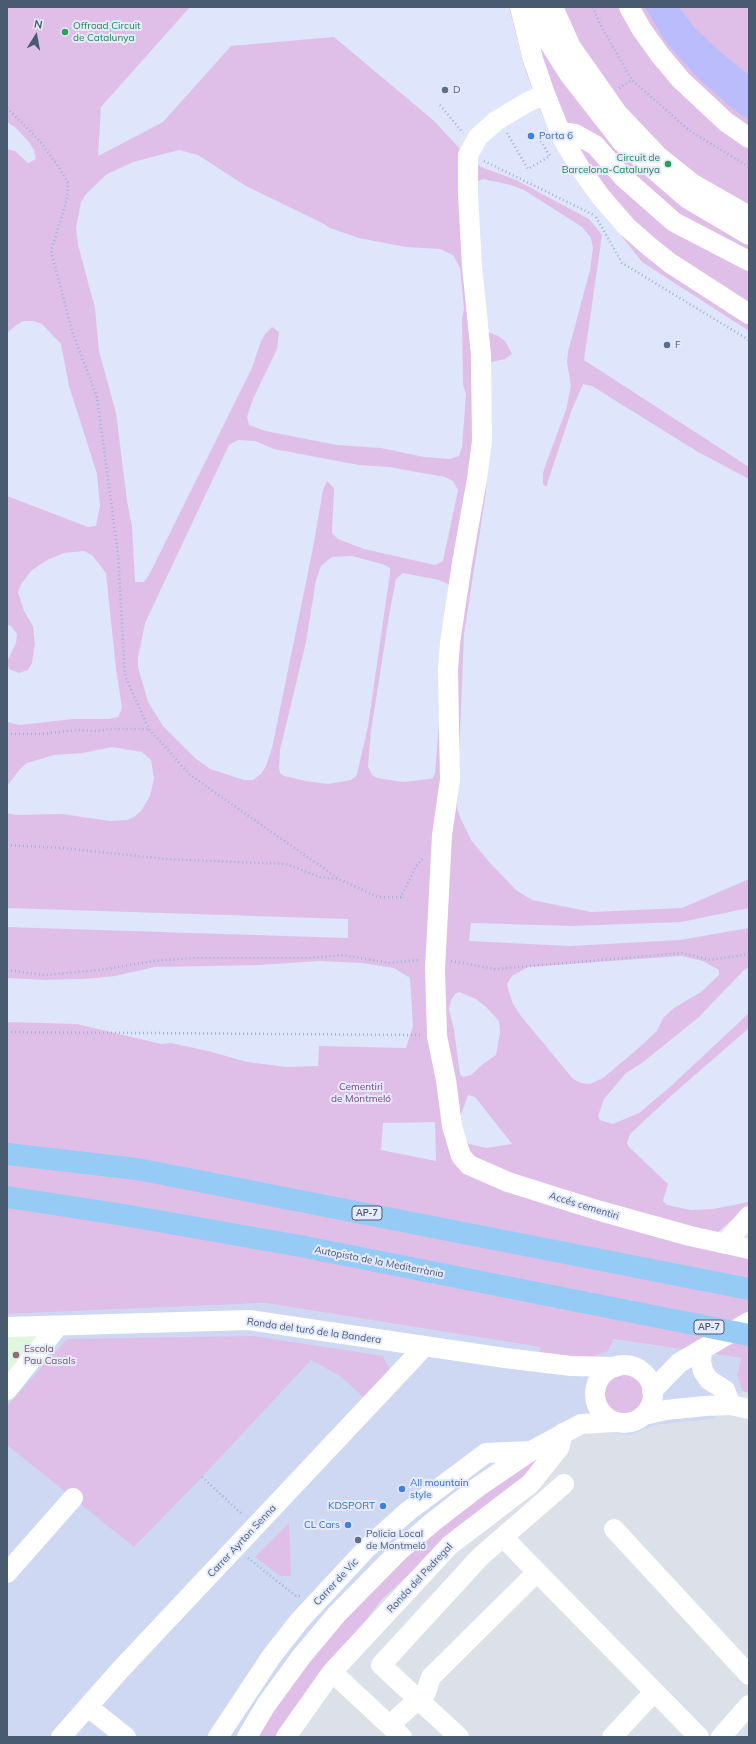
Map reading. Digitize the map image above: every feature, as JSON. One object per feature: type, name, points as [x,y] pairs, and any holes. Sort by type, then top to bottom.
[{"type":"highway","name":"AP-7","points":[[7,1154],[137,1169],[373,1214],[749,1289]]},
{"type":"highway","name":"Autopista de la Mediterrània","points":[[7,1197],[300,1246],[749,1335]]},
{"type":"street","points":[[520,7],[531,53],[545,94],[561,132],[580,168],[601,197],[627,227],[670,263],[749,314]]},
{"type":"street","points":[[536,7],[548,41],[569,74],[622,142],[688,199],[749,235]]},
{"type":"street","points":[[553,7],[571,47],[623,119],[658,156],[694,184],[749,216]]},
{"type":"street","points":[[629,7],[646,36],[681,80],[726,122],[749,138]]},
{"type":"street","points":[[471,150],[478,137],[499,119],[545,94]]},
{"type":"street","points":[[561,132],[576,134],[595,145],[623,177],[674,222],[749,261]]},
{"type":"street","name":"Accés cementiri","points":[[471,150],[469,216],[481,355],[482,441],[478,479],[462,563],[450,643],[448,670],[450,780],[442,835],[432,862],[437,963],[437,1036],[452,1126],[461,1156],[469,1165],[508,1182],[600,1211],[749,1249]]},
{"type":"street","points":[[725,1244],[749,1216]]},
{"type":"street","name":"Ronda del turó de la Bandera","points":[[7,1327],[249,1320],[504,1358],[571,1366],[616,1367]]},
{"type":"street","points":[[652,1393],[679,1363],[749,1322]]},
{"type":"street","points":[[7,1390],[58,1326]]},
{"type":"street","name":"Carrer Ayrton Senna","points":[[61,1737],[121,1669],[425,1346]]},
{"type":"street","points":[[702,1349],[701,1361],[703,1371],[709,1380],[725,1390],[740,1407]]},
{"type":"street","points":[[636,1369],[679,1363]]},
{"type":"street","points":[[571,1366],[583,1374],[595,1394],[598,1407],[603,1415],[615,1422],[631,1422],[644,1415],[690,1407]]},
{"type":"street","points":[[582,1424],[590,1412],[601,1377],[608,1370],[616,1367],[627,1366],[636,1369],[647,1378],[652,1393],[650,1406],[644,1415]]},
{"type":"street","points":[[652,1393],[672,1404],[690,1407],[740,1407]]},
{"type":"street","name":"Carrer de Vic","points":[[247,1737],[266,1705],[301,1657],[337,1614],[401,1549],[478,1487],[531,1451],[582,1424],[615,1422]]},
{"type":"street","name":"Ronda del Pedregal","points":[[286,1737],[332,1672],[450,1545],[530,1484],[560,1448],[564,1433]]},
{"type":"street","name":"Carrer de Vic","points":[[218,1737],[271,1657],[300,1620],[367,1548],[407,1512],[486,1453],[531,1451]]},
{"type":"street","points":[[460,1737],[417,1700],[381,1666],[480,1557],[564,1484]]},
{"type":"street","points":[[7,1573],[74,1498]]},
{"type":"street","points":[[614,1529],[749,1676]]},
{"type":"street","points":[[502,1537],[699,1737]]},
{"type":"street","points":[[332,1672],[396,1731],[417,1700],[426,1692],[431,1677],[537,1572]]},
{"type":"street","points":[[612,1737],[654,1692]]},
{"type":"street","points":[[721,1737],[749,1705]]},
{"type":"street","points":[[88,1707],[126,1737]]},
{"type":"path","points":[[593,7],[600,24],[632,80],[690,131],[749,167]]},
{"type":"path","points":[[624,86],[632,80]]},
{"type":"path","points":[[440,105],[471,150],[527,182],[594,216],[622,263],[749,340]]},
{"type":"path","points":[[7,108],[39,140],[58,166],[68,183],[67,199],[51,251],[73,334],[97,397],[118,554],[125,676],[149,729],[190,775],[339,879],[378,897],[400,897],[416,866],[432,862]]},
{"type":"path","points":[[499,119],[528,169],[550,156],[538,138]]},
{"type":"path","points":[[594,216],[598,213]]},
{"type":"path","points":[[7,734],[41,734],[77,730],[97,731],[110,729],[149,729]]},
{"type":"path","points":[[7,845],[62,848],[166,859],[286,864],[320,877],[339,879]]},
{"type":"path","points":[[7,970],[44,975],[99,970],[154,961],[192,958],[307,958],[343,955],[389,963],[437,963],[495,969],[682,953],[710,960],[749,954]]},
{"type":"path","points":[[7,1032],[437,1036]]},
{"type":"path","points":[[202,1476],[255,1527]]},
{"type":"path","points":[[235,1548],[296,1596],[302,1596]]},
{"type":"shaded area","points":[[265,1303],[540,1347],[539,1355],[611,1348],[612,1339],[741,1358],[737,1375],[742,1391],[714,1419],[656,1425],[629,1435],[583,1431],[256,1737],[7,1737],[7,1314]]},
{"type":"shaded area","name":"Escola Pau Casals","points":[[42,1333],[7,1377],[7,1334]]},
{"type":"shaded area","points":[[742,1391],[749,1393],[749,1737],[278,1737],[381,1600],[479,1510],[583,1431],[629,1435],[656,1425],[714,1419]]},
{"type":"green space","name":"Cementiri de Montmeló","points":[[7,7],[190,7],[101,107],[98,156],[163,122],[231,46],[334,37],[433,120],[463,152],[481,167],[516,180],[589,219],[602,235],[584,360],[749,467],[749,479],[698,452],[592,386],[583,384],[571,412],[546,487],[543,484],[543,473],[566,410],[571,386],[567,362],[568,352],[590,270],[593,248],[591,238],[582,227],[524,190],[511,185],[483,179],[478,181],[474,189],[488,332],[505,341],[512,354],[505,359],[491,362],[486,492],[464,634],[457,808],[460,817],[471,840],[491,864],[516,890],[532,900],[591,912],[682,908],[749,879],[749,908],[681,922],[572,926],[471,923],[469,941],[570,946],[680,940],[749,928],[749,967],[743,971],[699,1017],[642,1063],[626,1073],[604,1099],[598,1116],[600,1120],[613,1124],[639,1113],[671,1086],[749,1013],[749,1028],[630,1134],[627,1143],[629,1147],[668,1184],[663,1201],[667,1205],[691,1210],[713,1209],[749,1202],[749,1210],[736,1216],[716,1234],[749,1240],[749,1393],[742,1391],[737,1375],[741,1358],[613,1339],[608,1351],[591,1357],[539,1355],[540,1347],[265,1303],[7,1314],[7,1022],[77,1024],[161,1044],[171,1043],[208,1051],[247,1062],[287,1067],[318,1066],[319,1046],[406,1048],[413,1026],[410,978],[394,968],[362,963],[319,961],[259,965],[155,967],[115,976],[84,979],[46,980],[7,978],[7,927],[348,938],[348,919],[7,908],[7,813],[16,815],[62,814],[110,821],[127,820],[134,817],[141,811],[150,796],[154,778],[151,760],[142,752],[112,747],[83,753],[54,755],[27,763],[20,769],[7,786],[7,722],[20,725],[73,719],[109,719],[118,717],[122,708],[116,669],[106,573],[92,555],[84,551],[64,553],[47,560],[32,570],[21,584],[18,592],[24,611],[33,626],[35,644],[32,663],[28,670],[19,673],[9,669],[7,662],[16,643],[17,634],[11,626],[7,625],[7,496],[88,527],[96,526],[100,506],[97,474],[69,386],[61,344],[42,324],[33,321],[23,321],[7,333],[7,149],[15,151],[28,163],[36,159],[34,150],[29,142],[15,127],[7,122]],"holes":[[[179,150],[198,155],[246,186],[330,228],[359,238],[406,247],[440,249],[453,255],[460,268],[464,309],[462,319],[463,385],[466,394],[462,447],[459,456],[450,459],[424,457],[381,448],[337,445],[265,431],[249,425],[247,417],[253,399],[277,349],[279,332],[272,327],[261,341],[252,368],[149,575],[144,582],[135,582],[132,526],[127,501],[116,413],[99,351],[95,308],[78,245],[76,228],[81,202],[86,194],[107,174],[133,162]],[[238,440],[255,441],[274,449],[359,465],[389,467],[445,477],[453,481],[458,490],[443,561],[435,565],[364,549],[338,539],[332,533],[334,488],[327,481],[323,490],[312,553],[272,748],[266,766],[261,774],[253,780],[244,780],[210,769],[195,758],[163,726],[148,702],[138,667],[138,658],[145,623],[229,445]],[[352,556],[385,565],[390,568],[368,726],[357,774],[351,780],[328,784],[284,776],[280,773],[279,769],[280,750],[306,642],[316,580],[321,566],[332,557]],[[403,573],[439,580],[448,584],[450,588],[435,773],[433,778],[429,779],[403,782],[377,778],[372,775],[368,767],[371,731],[396,579]],[[681,956],[703,961],[719,970],[719,975],[701,992],[674,1008],[663,1018],[657,1031],[634,1052],[603,1078],[590,1084],[581,1083],[573,1079],[521,1016],[513,1004],[508,989],[507,984],[512,976],[528,967]],[[459,992],[476,999],[499,1021],[500,1033],[496,1055],[471,1075],[463,1077],[460,1074],[454,1030],[449,1009],[451,1000],[455,994]],[[468,1095],[475,1097],[512,1144],[486,1148],[469,1144],[457,1126]],[[435,1122],[436,1161],[381,1150],[383,1123]]]},
{"type":"green space","name":"Circuit de Barcelona-Catalunya","points":[[509,7],[749,7],[749,331],[642,262],[602,211],[567,160],[542,115],[526,72]]},
{"type":"green space","points":[[254,1336],[383,1356],[390,1371],[365,1398],[340,1376],[311,1360],[202,1477],[134,1547],[7,1445],[7,1406],[67,1339]]},
{"type":"green space","points":[[629,1375],[636,1378],[642,1384],[645,1395],[644,1403],[636,1412],[629,1415],[621,1415],[614,1412],[606,1403],[605,1391],[608,1384],[617,1376]]},
{"type":"green space","points":[[523,1460],[541,1463],[479,1510],[381,1600],[278,1737],[256,1737],[283,1695],[339,1624],[441,1519]]},
{"type":"green space","points":[[289,1523],[291,1576],[280,1576],[255,1557]]},
{"type":"sand","points":[[645,7],[679,7],[694,27],[718,50],[749,75],[749,120],[734,110],[697,77],[666,42]]},
{"type":"place","name":"Offroad Circuit de Catalunya","points":[[65,32]]},
{"type":"place","name":"D","points":[[445,90]]},
{"type":"place","name":"Porta 6","points":[[531,136]]},
{"type":"place","name":"Circuit de Barcelona-Catalunya","points":[[668,164]]},
{"type":"place","name":"F","points":[[667,345]]},
{"type":"place","name":"Escola Pau Casals","points":[[16,1355]]},
{"type":"place","name":"All mountain style","points":[[402,1489]]},
{"type":"place","name":"KDSPORT","points":[[383,1506]]},
{"type":"place","name":"CL Cars","points":[[348,1525]]},
{"type":"place","name":"Policia Local de Montmeló","points":[[358,1540]]}]
